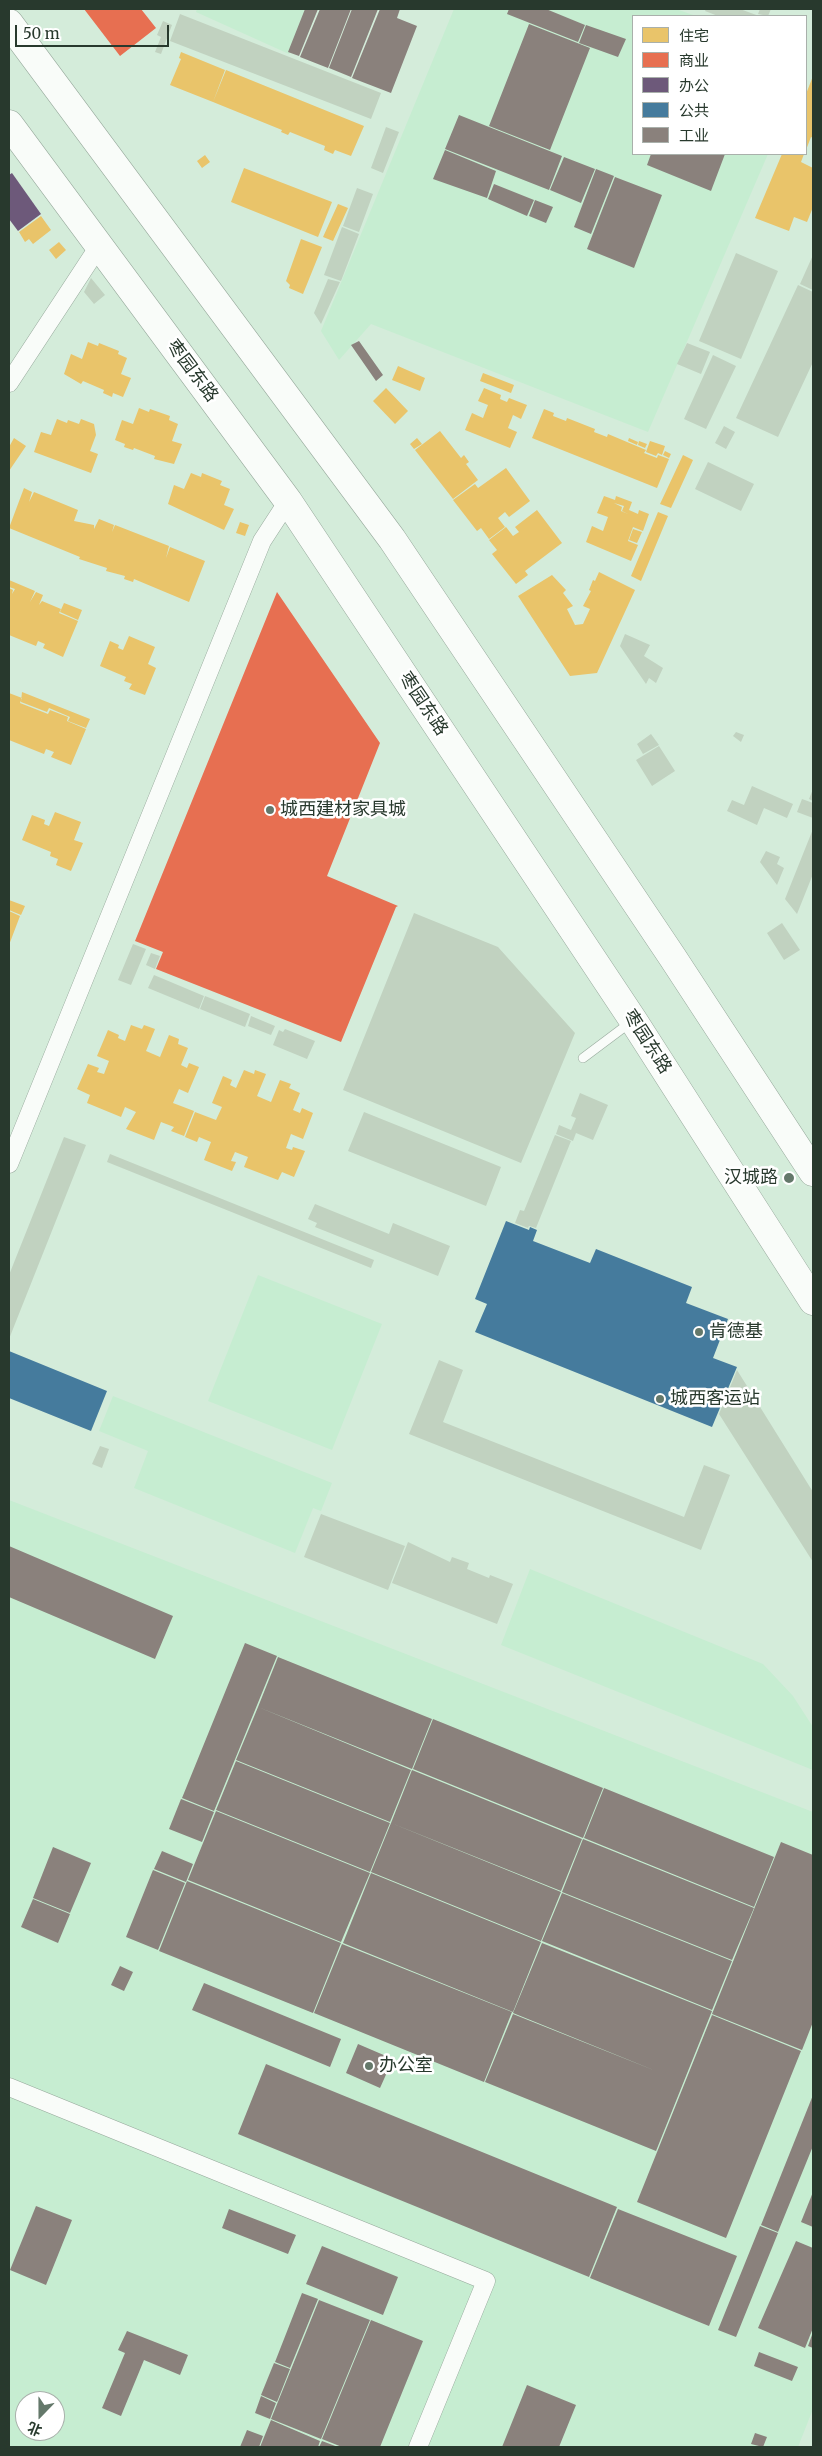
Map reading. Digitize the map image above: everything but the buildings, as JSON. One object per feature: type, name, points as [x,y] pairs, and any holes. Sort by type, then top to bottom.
[{"type":"main road","points":[[9,23],[392,539],[673,958],[813,1172]]},
{"type":"main road","name":"枣园东路","points":[[9,124],[288,501],[634,1020],[813,1301]]},
{"type":"street","points":[[9,383],[99,246]]},
{"type":"street","points":[[9,1164],[262,541],[288,501]]},
{"type":"street","points":[[9,2087],[486,2281],[418,2447]]},
{"type":"lane","points":[[583,1058],[634,1020]]},
{"type":"shaded area","points":[[197,9],[308,9],[289,54],[196,12]]},
{"type":"shaded area","points":[[454,9],[676,9],[693,15],[632,15],[632,155],[768,155],[648,432],[371,324],[339,360],[321,331]]},
{"type":"shaded area","points":[[258,1275],[382,1324],[332,1450],[208,1401]]},
{"type":"shaded area","points":[[113,1396],[332,1483],[321,1511],[313,1508],[295,1553],[134,1488],[148,1451],[99,1431]]},
{"type":"shaded area","points":[[9,1500],[813,1812],[813,2409],[798,2447],[9,2447]]},
{"type":"shaded area","points":[[530,1569],[763,1664],[793,1696],[813,1727],[813,1770],[501,1645]]},
{"type":"place","name":"城西建材家具城","points":[[270,810]]},
{"type":"place","name":"汉城路","points":[[789,1178]]},
{"type":"place","name":"肯德基","points":[[699,1332]]},
{"type":"place","name":"城西客运站","points":[[660,1399]]},
{"type":"place","name":"办公室","points":[[369,2066]]}]
